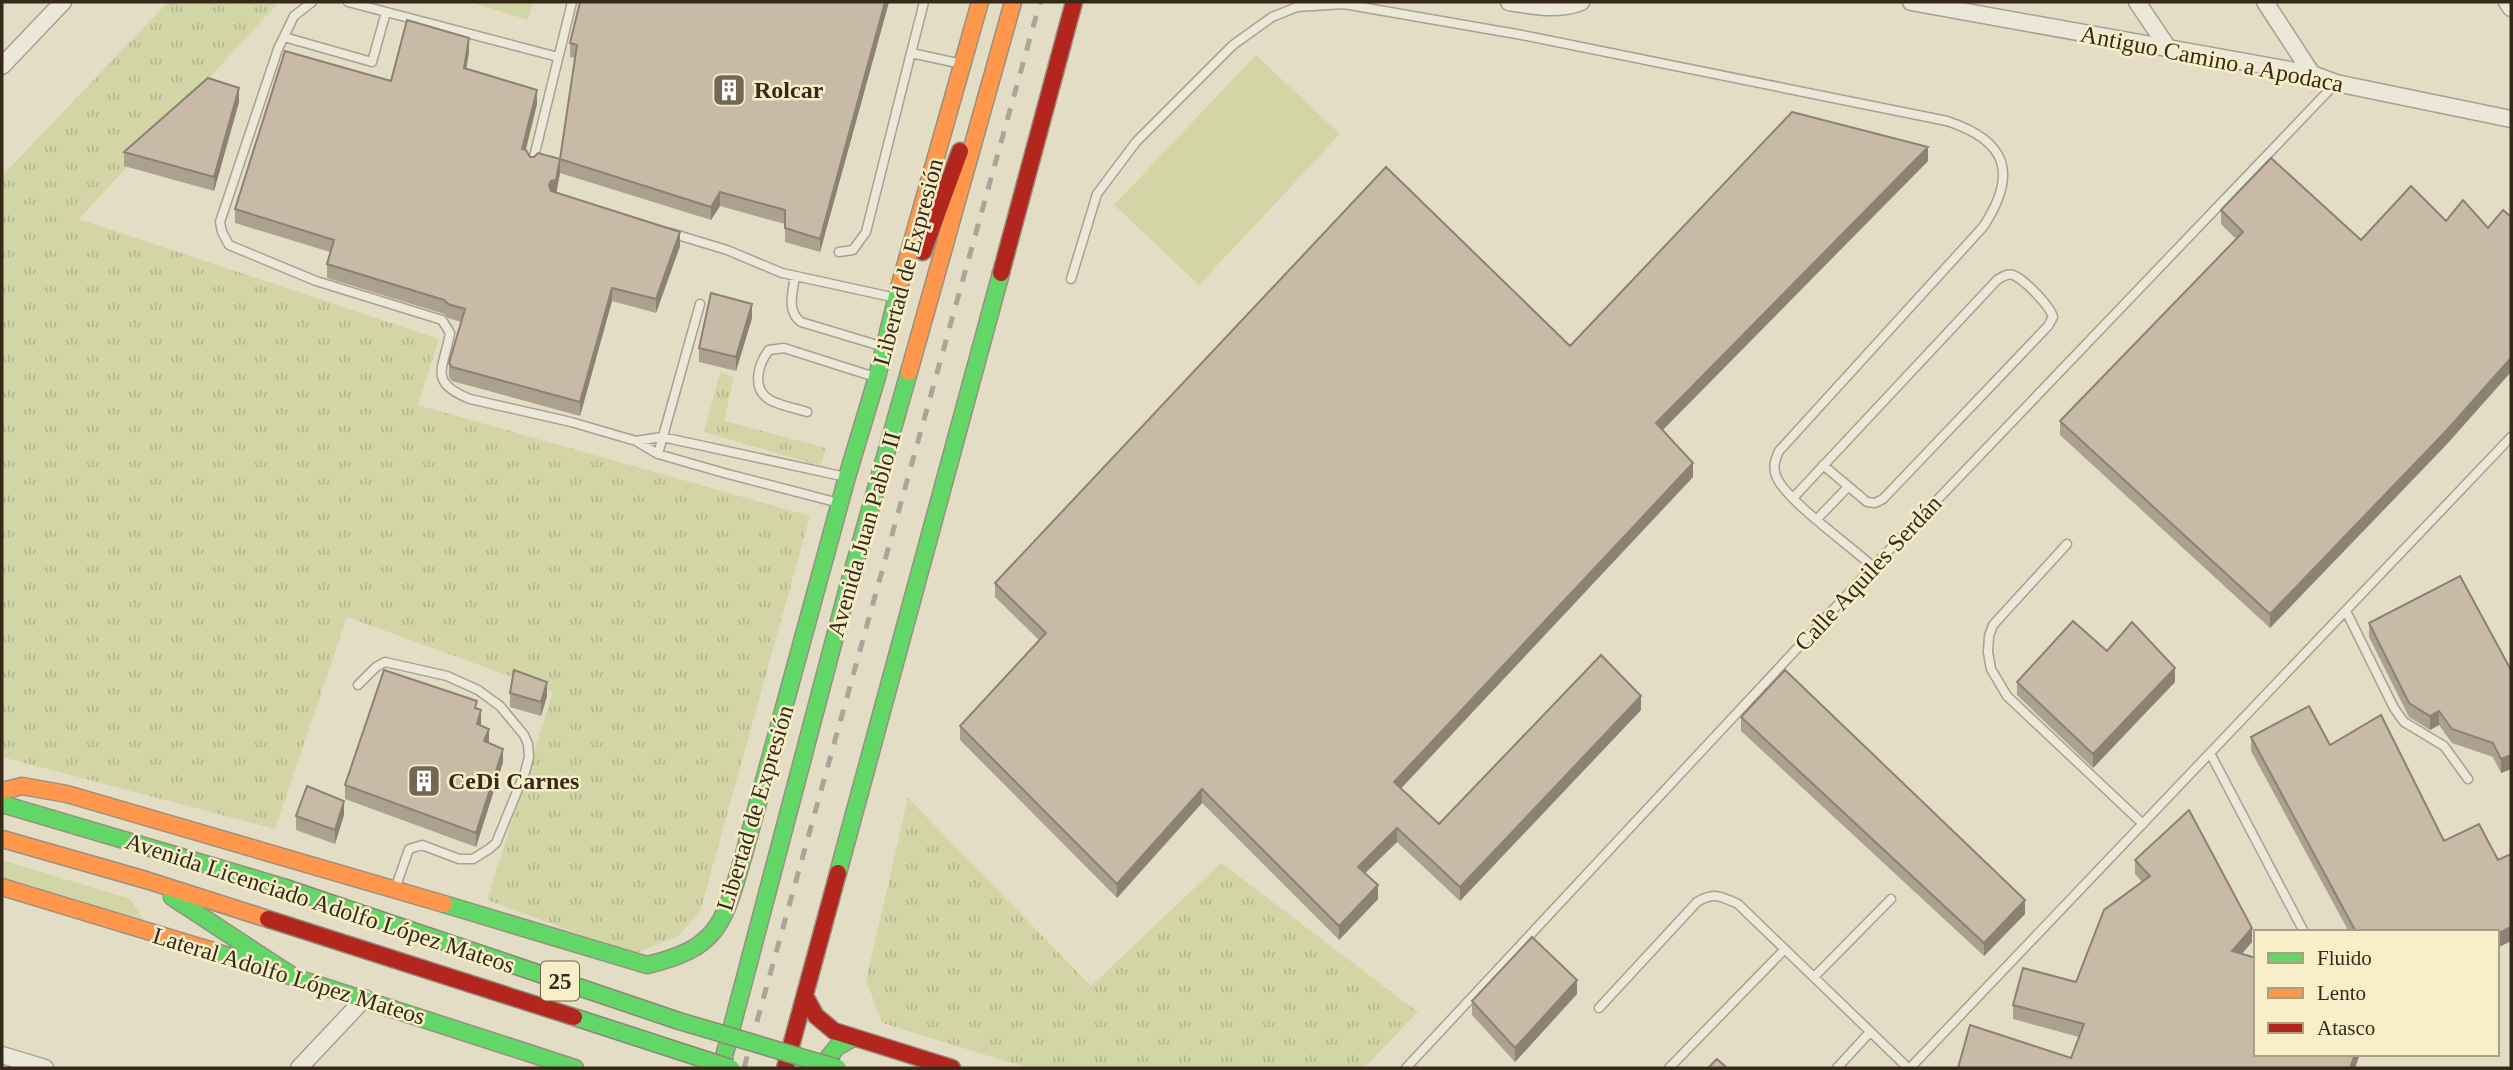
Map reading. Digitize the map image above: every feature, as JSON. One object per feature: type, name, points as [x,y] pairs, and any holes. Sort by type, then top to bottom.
[{"type":"main road","name":"Libertad de Expresión","points":[[2,791],[22,786],[67,794],[647,965],[669,961],[704,944],[725,915],[737,878],[980,2]]},
{"type":"main road","name":"Avenida Juan Pablo II","points":[[722,1068],[848,591],[1013,2]]},
{"type":"main road","points":[[785,1068],[1074,2]]},
{"type":"main road","points":[[896,298],[911,283],[961,148],[982,114]]},
{"type":"main road","points":[[848,591],[866,419]]},
{"type":"main road","name":"Avenida Licenciado Adolfo López Mateos","points":[[2,804],[283,887],[679,1021],[838,1068]]},
{"type":"main road","name":"Avenida Licenciado Adolfo López Mateos","points":[[2,839],[146,880],[732,1068]]},
{"type":"main road","points":[[146,880],[291,975]]},
{"type":"main road","name":"Lateral Adolfo López Mateos","points":[[2,887],[365,998],[575,1068]]},
{"type":"main road","points":[[805,996],[809,1008],[822,1024],[853,1038],[952,1068]]},
{"type":"main road","points":[[820,1068],[837,1048],[853,1038]]},
{"type":"street","points":[[2,66],[63,2]]},
{"type":"street","points":[[1510,2],[1537,7],[1569,7],[1581,2]]},
{"type":"street","name":"Antiguo Camino a Apodaca","points":[[1911,2],[2312,74],[2336,83],[2511,119]]},
{"type":"street","points":[[2137,2],[2168,48]]},
{"type":"street","points":[[2265,2],[2312,74]]},
{"type":"street","points":[[2507,2],[2511,8]]},
{"type":"street","points":[[299,1068],[365,998]]},
{"type":"street","points":[[2,1055],[45,1068]]},
{"type":"lane","points":[[312,2],[294,16],[284,37],[220,222],[229,245],[316,281],[442,320],[450,333],[440,377],[458,394],[571,422],[636,441],[658,454],[841,503]]},
{"type":"lane","points":[[348,2],[558,57]]},
{"type":"lane","points":[[532,165],[572,2]]},
{"type":"lane","points":[[839,252],[853,250],[866,232],[924,2]]},
{"type":"lane","points":[[1071,279],[1097,194],[1136,142],[1233,45],[1272,17],[1297,7],[1344,4],[1522,35],[1965,127],[1996,150],[2004,169],[2003,186],[1996,208],[1983,227],[1779,451],[1774,468],[1777,478],[1793,498],[1873,567]]},
{"type":"lane","points":[[284,37],[372,62],[386,12]]},
{"type":"lane","points":[[911,53],[962,64]]},
{"type":"lane","name":"Calle Aquiles Serdán","points":[[1406,1068],[1873,567],[2336,83]]},
{"type":"lane","points":[[661,230],[727,250],[782,273],[896,298]]},
{"type":"lane","points":[[1793,498],[1823,465],[1997,280],[2006,275],[2015,275],[2050,307],[2053,317],[2048,326],[1883,499],[1875,503],[1867,502],[1823,465]]},
{"type":"lane","points":[[795,276],[791,309],[795,318],[885,347]]},
{"type":"lane","points":[[658,454],[700,304]]},
{"type":"lane","points":[[807,412],[771,401],[762,392],[758,379],[760,367],[769,350],[784,348],[877,377]]},
{"type":"lane","points":[[636,441],[662,437],[847,477]]},
{"type":"lane","points":[[1599,1008],[1697,902],[1708,895],[1722,897],[1738,904],[1909,1068],[2511,438]]},
{"type":"lane","points":[[1817,519],[1848,487]]},
{"type":"lane","points":[[2067,544],[1993,625],[1988,652],[1991,669],[2007,696],[2143,824]]},
{"type":"lane","points":[[2346,611],[2394,708],[2404,722],[2444,746],[2468,779]]},
{"type":"lane","points":[[358,685],[385,662],[447,676],[493,699],[516,725],[528,744],[525,772],[496,843],[473,859],[459,859],[422,845],[409,849],[395,889]]},
{"type":"lane","points":[[2210,753],[2303,930]]},
{"type":"lane","points":[[1814,977],[1891,899]]},
{"type":"lane","points":[[1669,1068],[1785,949]]},
{"type":"lane","points":[[1837,1068],[1870,1032]]},
{"type":"green space","points":[[168,2],[279,2],[79,219],[439,339],[418,405],[810,516],[700,912],[678,936],[634,954],[487,900],[553,692],[347,617],[275,829],[2,757],[2,176]]},
{"type":"green space","points":[[470,2],[533,2],[528,20]]},
{"type":"green space","points":[[1256,55],[1340,134],[1199,285],[1114,205]]},
{"type":"green space","points":[[720,372],[734,377],[724,421],[826,448],[821,466],[704,432]]},
{"type":"green space","points":[[908,798],[1091,986],[1221,863],[1418,1012],[1364,1068],[1028,1068],[882,1023],[866,980]]},
{"type":"green space","points":[[2,860],[130,899],[148,927],[2,882]]},
{"type":"building","name":"Rolcar","points":[[580,2],[885,2],[820,239],[785,228],[785,210],[720,192],[711,207],[560,159],[577,45],[570,43]]},
{"type":"building","points":[[407,20],[469,38],[464,68],[537,90],[522,149],[526,150],[530,157],[538,153],[560,159],[556,180],[549,185],[551,191],[680,232],[656,299],[612,288],[580,402],[452,367],[449,363],[465,309],[327,264],[334,240],[235,209],[285,51],[391,81]]},
{"type":"building","points":[[208,78],[239,88],[214,177],[124,152]]},
{"type":"building","points":[[1792,112],[1928,147],[1656,423],[1693,463],[1394,782],[1439,824],[1601,655],[1641,696],[1460,887],[1397,828],[1358,867],[1378,885],[1339,926],[1202,789],[1117,884],[960,726],[1046,633],[995,583],[1386,167],[1570,346]]},
{"type":"building","points":[[2271,158],[2361,240],[2411,186],[2446,221],[2463,200],[2488,228],[2503,210],[2511,217],[2511,360],[2270,614],[2060,421],[2243,232],[2221,210]]},
{"type":"building","points":[[711,293],[752,304],[736,357],[699,348]]},
{"type":"building","points":[[2460,576],[2511,670],[2511,755],[2501,759],[2493,743],[2452,729],[2439,711],[2430,716],[2409,703],[2369,623]]},
{"type":"building","points":[[2073,621],[2107,651],[2132,622],[2175,668],[2093,754],[2017,682]]},
{"type":"building","name":"CeDi Carnes","points":[[384,670],[477,701],[475,708],[481,710],[477,724],[489,729],[484,741],[503,749],[476,833],[345,785]]},
{"type":"building","points":[[514,670],[547,682],[541,702],[510,693]]},
{"type":"building","points":[[1785,670],[2025,900],[1984,943],[1741,717]]},
{"type":"building","points":[[2309,706],[2330,745],[2381,715],[2444,841],[2479,824],[2498,860],[2511,854],[2511,927],[2499,933],[2499,930],[2355,930],[2251,737]]},
{"type":"building","points":[[307,786],[344,801],[335,830],[296,816]]},
{"type":"building","points":[[2189,810],[2252,928],[2232,951],[2254,957],[2254,1056],[2354,1056],[2350,1068],[1958,1068],[1970,1025],[2071,1058],[2084,1024],[2013,1005],[2023,968],[2076,982],[2104,910],[2150,876],[2135,860]]},
{"type":"building","points":[[1532,937],[1577,980],[1515,1048],[1472,1001]]},
{"type":"building","points":[[1717,1059],[1727,1068],[1708,1068]]},
{"type":"railway","points":[[744,1068],[1040,2]]},
{"type":"traffic: fast","points":[[838,873],[1001,273]]},
{"type":"traffic: fast","points":[[444,904],[647,965],[691,950],[716,928],[731,897],[744,854],[877,377],[900,284]]},
{"type":"traffic: fast","points":[[721,1068],[847,591],[909,372]]},
{"type":"traffic: fast","points":[[2,804],[283,887]]},
{"type":"traffic: fast","points":[[283,887],[679,1021],[838,1068]]},
{"type":"traffic: fast","points":[[172,897],[291,975]]},
{"type":"traffic: fast","points":[[210,950],[575,1068]]},
{"type":"traffic: fast","points":[[574,1017],[731,1068]]},
{"type":"traffic: fast","points":[[820,1068],[837,1047],[853,1038]]},
{"type":"traffic: slow","points":[[900,284],[980,2]]},
{"type":"traffic: slow","points":[[909,372],[1013,2]]},
{"type":"traffic: slow","points":[[2,791],[22,786],[67,794],[444,904]]},
{"type":"traffic: slow","points":[[2,839],[146,880],[268,919]]},
{"type":"traffic: slow","points":[[2,887],[210,950]]},
{"type":"traffic: jam","points":[[1001,273],[1074,2]]},
{"type":"traffic: jam","points":[[923,252],[960,151]]},
{"type":"traffic: jam","points":[[785,1068],[838,873]]},
{"type":"traffic: jam","points":[[268,919],[574,1017]]},
{"type":"traffic: jam","points":[[805,996],[816,1016],[834,1031],[952,1068]]},
{"type":"place","name":"Rolcar","points":[[729,90]]},
{"type":"place","name":"CeDi Carnes","points":[[424,781]]}]
